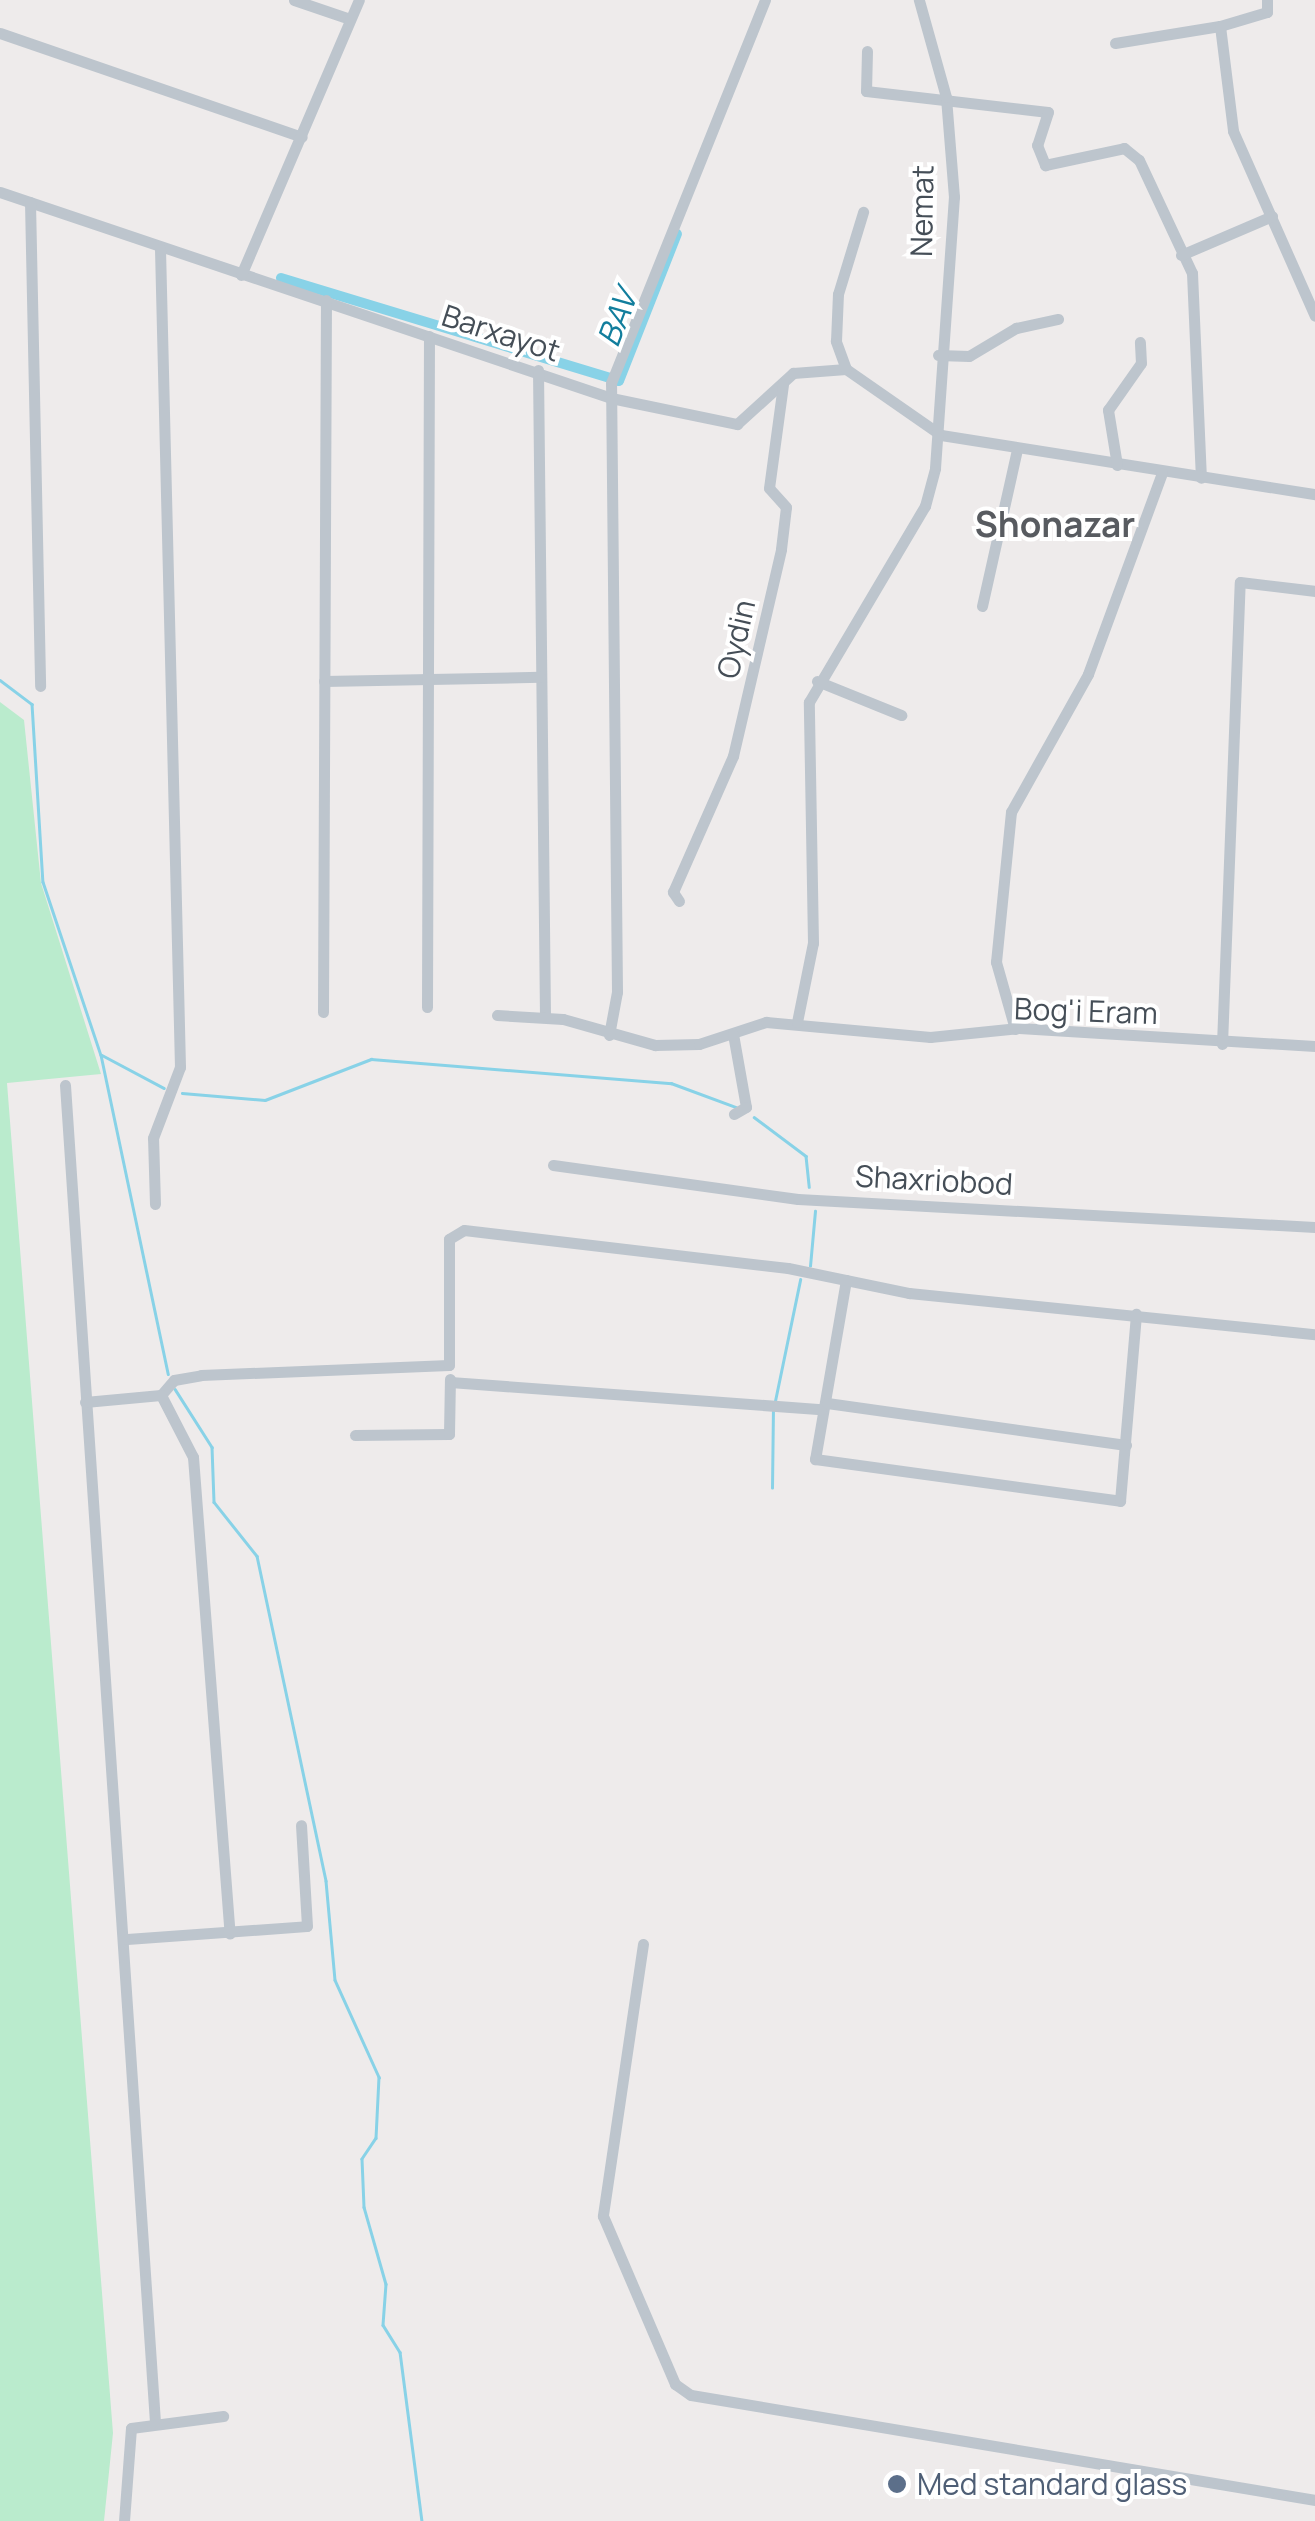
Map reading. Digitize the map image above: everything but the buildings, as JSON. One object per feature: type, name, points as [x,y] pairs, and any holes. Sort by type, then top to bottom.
[{"type":"street","points":[[294,0],[350,19]]},
{"type":"street","points":[[241,275],[359,0]]},
{"type":"street","points":[[609,1035],[618,992],[613,378],[764,0]]},
{"type":"street","name":"Nemat","points":[[818,681],[925,506],[954,197],[946,97],[919,0]]},
{"type":"street","points":[[1114,44],[1220,26],[1267,12],[1267,0]]},
{"type":"street","points":[[1220,26],[1232,131],[1315,316]]},
{"type":"street","points":[[0,32],[302,137]]},
{"type":"street","points":[[867,51],[866,91],[946,97],[1048,112],[1036,145],[1044,164],[1131,151],[1181,255],[1200,322],[1201,478]]},
{"type":"street","name":"Barxayot","points":[[0,192],[160,249],[538,370],[611,398],[737,424],[783,382],[808,367],[846,369]]},
{"type":"street","points":[[30,202],[40,686]]},
{"type":"street","points":[[863,212],[838,294],[836,341],[846,369],[932,428],[1017,450],[1315,494]]},
{"type":"street","points":[[1181,255],[1272,216]]},
{"type":"street","points":[[156,1204],[153,1138],[180,1067],[160,249]]},
{"type":"street","points":[[323,1012],[326,300]]},
{"type":"street","points":[[938,355],[969,356],[1016,328],[1058,319]]},
{"type":"street","points":[[428,1007],[429,336]]},
{"type":"street","points":[[1117,465],[1108,410],[1140,362],[1140,342]]},
{"type":"street","points":[[538,370],[545,1016]]},
{"type":"street","name":"Oydin","points":[[678,901],[673,892],[733,756],[781,549],[786,507],[768,488],[783,382]]},
{"type":"street","points":[[982,606],[1017,450]]},
{"type":"street","points":[[1015,1029],[996,962],[1011,812],[1088,674],[1162,472]]},
{"type":"street","points":[[1222,1044],[1240,582],[1315,592]]},
{"type":"street","points":[[324,682],[540,677]]},
{"type":"street","points":[[797,1022],[813,942],[809,702],[818,681],[901,715]]},
{"type":"street","name":"Bog'i Eram","points":[[497,1015],[545,1016],[654,1045],[797,1022],[973,1039],[1015,1029],[1222,1044],[1315,1046]]},
{"type":"street","points":[[733,1034],[746,1107],[734,1114]]},
{"type":"street","points":[[65,1085],[85,1402],[127,1939],[156,2422]]},
{"type":"street","name":"Shaxriobod","points":[[553,1164],[798,1199],[1315,1226]]},
{"type":"street","points":[[355,1434],[448,1434],[449,1239],[459,1230],[1315,1334]]},
{"type":"street","points":[[846,1280],[814,1459],[1120,1501],[1136,1314]]},
{"type":"street","points":[[85,1402],[161,1395],[174,1380],[201,1375],[449,1365]]},
{"type":"street","points":[[450,1382],[824,1406],[1126,1445]]},
{"type":"street","points":[[161,1395],[194,1457],[204,1523],[230,1934]]},
{"type":"street","points":[[127,1939],[307,1926],[300,1826]]},
{"type":"street","points":[[643,1944],[603,2216],[676,2384],[691,2395],[1315,2500]]},
{"type":"street","points":[[124,2521],[124,2444],[131,2428],[223,2416]]},
{"type":"green space","points":[[0,702],[24,720],[41,883],[101,1074],[7,1083],[113,2433],[104,2521],[0,2521]]},
{"type":"waterway","name":"BAV","points":[[281,278],[619,381],[677,234]]},
{"type":"waterway","points":[[0,680],[32,704],[43,882],[101,1055],[168,1374]]},
{"type":"waterway","points":[[102,1055],[164,1088]]},
{"type":"waterway","points":[[182,1093],[265,1100],[371,1059],[671,1083],[736,1107]]},
{"type":"waterway","points":[[754,1117],[806,1156],[809,1187]]},
{"type":"waterway","points":[[810,1266],[815,1211]]},
{"type":"waterway","points":[[775,1401],[800,1280]]},
{"type":"waterway","points":[[175,1389],[212,1447],[214,1502],[257,1556],[326,1881],[335,1980],[379,2077],[376,2138],[362,2159],[364,2207],[386,2284],[383,2325],[400,2352],[422,2521]]},
{"type":"waterway","points":[[772,1488],[773,1409]]},
{"type":"place","name":"Med standard glass","points":[[897,2484]]},
{"type":"district","name":"Shonazar","points":[[1055,524]]}]
